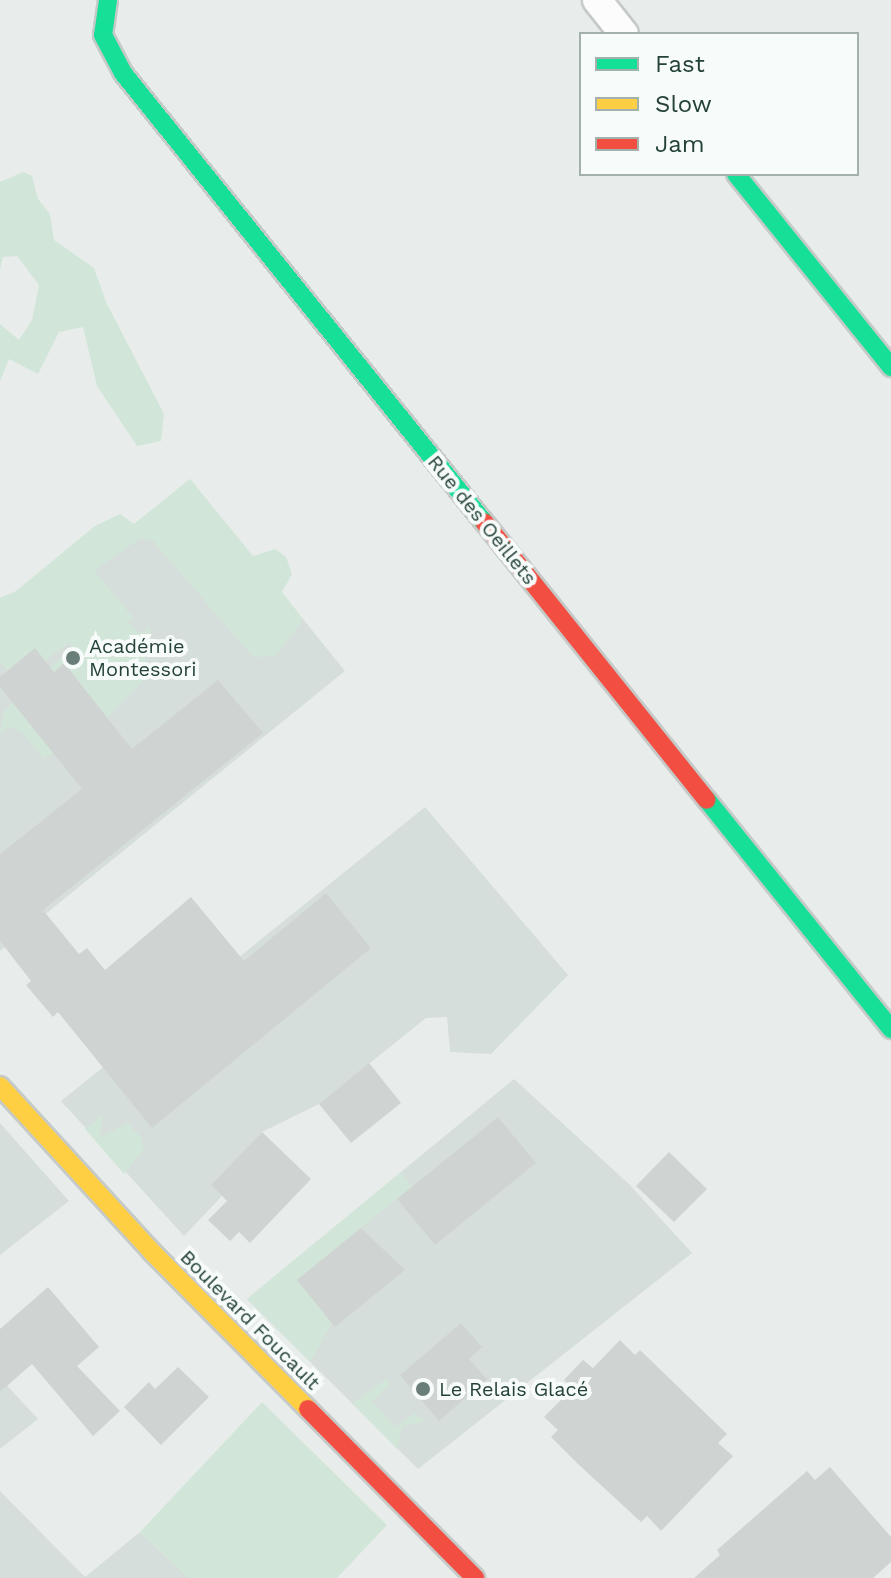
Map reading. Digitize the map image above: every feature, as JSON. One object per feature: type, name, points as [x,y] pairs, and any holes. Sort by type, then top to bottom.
[{"type":"street","name":"Rue des Oeillets","points":[[108,0],[103,35],[123,73],[891,1029]]},
{"type":"street","points":[[597,0],[622,32]]},
{"type":"street","points":[[738,176],[891,367]]},
{"type":"street","name":"Boulevard Foucault","points":[[0,1086],[152,1252],[475,1578]]},
{"type":"shaded area","points":[[190,479],[345,671],[0,951],[0,633]]},
{"type":"shaded area","points":[[425,807],[568,975],[491,1054],[450,1052],[447,1017],[426,1018],[319,1104],[262,1132],[212,1185],[222,1196],[184,1236],[61,1101]]},
{"type":"shaded area","points":[[514,1079],[629,1184],[692,1253],[418,1469],[247,1299]]},
{"type":"shaded area","points":[[0,1123],[69,1201],[0,1255]]},
{"type":"shaded area","points":[[0,1378],[38,1419],[0,1449]]},
{"type":"shaded area","points":[[0,1491],[85,1577],[140,1532],[189,1578],[0,1578]]},
{"type":"green space","points":[[23,172],[32,176],[38,199],[50,214],[54,240],[94,268],[106,302],[164,414],[161,441],[137,446],[97,386],[83,327],[59,332],[38,374],[9,359],[0,381],[0,324],[19,340],[32,320],[39,285],[17,256],[3,257],[0,270],[0,182]]},
{"type":"green space","points":[[190,479],[253,556],[275,549],[286,557],[292,574],[282,592],[303,619],[276,656],[253,657],[153,541],[141,538],[94,570],[133,618],[127,621],[139,634],[151,626],[142,682],[107,717],[65,664],[54,672],[50,668],[72,647],[69,642],[45,661],[35,649],[8,670],[0,661],[0,598],[16,591],[95,526],[120,514],[134,524]]},
{"type":"green space","points":[[13,702],[53,753],[44,759],[22,732],[8,727],[0,733],[4,712]]},
{"type":"green space","points":[[103,1115],[100,1137],[128,1123],[141,1138],[144,1149],[124,1174],[85,1129]]},
{"type":"green space","points":[[401,1172],[412,1186],[297,1280],[332,1323],[310,1362],[247,1299]]},
{"type":"green space","points":[[387,1379],[390,1385],[372,1401],[395,1427],[416,1413],[425,1421],[402,1427],[397,1449],[352,1403]]},
{"type":"green space","points":[[262,1402],[387,1525],[337,1578],[189,1578],[140,1532]]},
{"type":"building","points":[[35,648],[54,672],[64,663],[132,749],[218,680],[263,733],[43,910],[79,954],[87,948],[105,970],[191,897],[244,961],[326,893],[371,948],[152,1128],[58,1012],[53,1017],[26,985],[31,981],[0,941],[0,854],[82,789],[0,687],[0,677]]},
{"type":"building","points":[[369,1063],[401,1103],[351,1143],[319,1104]]},
{"type":"building","points":[[498,1117],[536,1163],[435,1245],[397,1199]]},
{"type":"building","points":[[262,1132],[311,1179],[250,1243],[239,1232],[230,1241],[208,1220],[227,1201],[211,1185]]},
{"type":"building","points":[[669,1152],[707,1189],[674,1222],[636,1186]]},
{"type":"building","points":[[361,1228],[405,1270],[335,1327],[297,1280]]},
{"type":"building","points":[[48,1287],[99,1347],[77,1366],[120,1411],[93,1436],[32,1364],[0,1392],[0,1329]]},
{"type":"building","points":[[461,1323],[482,1347],[469,1359],[487,1379],[439,1421],[400,1375]]},
{"type":"building","points":[[620,1340],[635,1355],[640,1350],[727,1434],[718,1443],[733,1456],[661,1531],[647,1516],[641,1522],[578,1464],[551,1437],[558,1430],[544,1417],[573,1388],[564,1380],[583,1360],[593,1368]]},
{"type":"building","points":[[178,1367],[209,1397],[161,1445],[124,1407],[149,1382],[155,1389]]},
{"type":"building","points":[[830,1467],[891,1537],[891,1562],[873,1578],[694,1578],[720,1555],[717,1550],[807,1471],[815,1480]]},
{"type":"traffic: fast","points":[[108,0],[103,35],[123,73],[484,522]]},
{"type":"traffic: fast","points":[[738,176],[891,367]]},
{"type":"traffic: fast","points":[[707,800],[891,1029]]},
{"type":"traffic: slow","points":[[0,1086],[152,1252],[308,1409]]},
{"type":"traffic: jam","points":[[484,522],[707,800]]},
{"type":"traffic: jam","points":[[308,1409],[475,1578]]},
{"type":"place","name":"Académie Montessori","points":[[73,658]]},
{"type":"place","name":"Le Relais Glacé","points":[[423,1389]]}]
